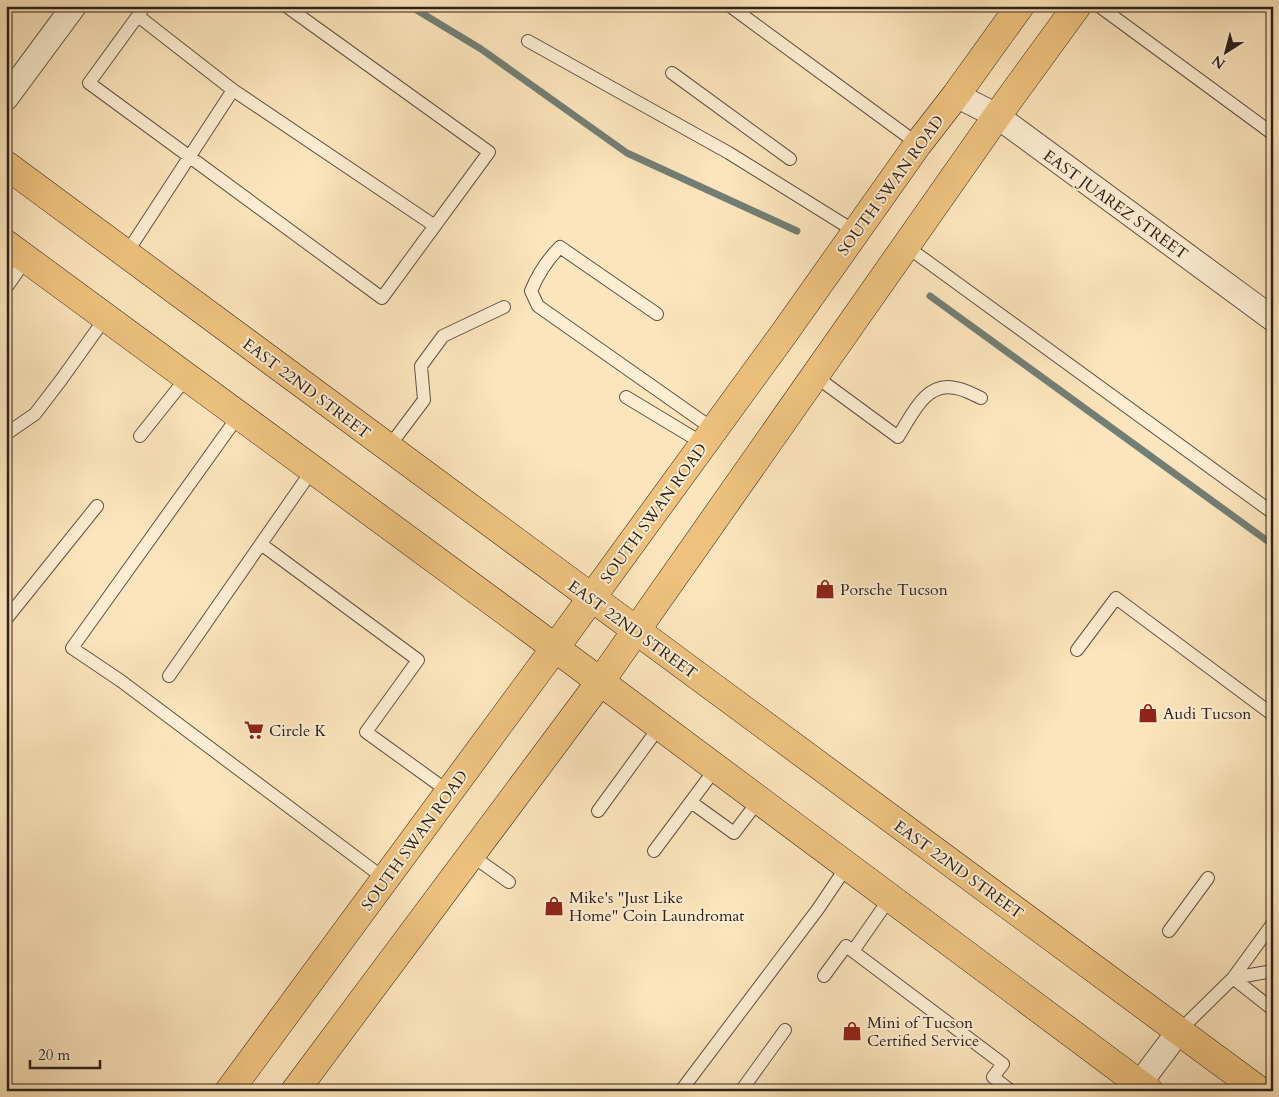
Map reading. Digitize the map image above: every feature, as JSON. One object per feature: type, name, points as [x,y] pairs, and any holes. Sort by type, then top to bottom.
[{"type":"main road","name":"SOUTH SWAN ROAD","points":[[229,1091],[555,648],[918,144],[1020,6]]},
{"type":"main road","points":[[295,1091],[600,682],[997,116],[1077,6]]},
{"type":"main road","name":"EAST 22ND STREET","points":[[6,165],[1260,1091]]},
{"type":"main road","points":[[16,251],[660,726],[1141,1088]]},
{"type":"street","points":[[6,98],[74,6]]},
{"type":"street","name":"EAST JUAREZ STREET","points":[[956,95],[997,116],[1273,319]]},
{"type":"street","points":[[1141,1088],[1179,1031]]},
{"type":"lane","points":[[286,6],[489,152],[435,226],[382,298],[89,83],[142,11],[233,90],[435,226]]},
{"type":"lane","points":[[730,6],[918,144]]},
{"type":"lane","points":[[1098,6],[1273,134]]},
{"type":"lane","points":[[528,41],[729,153],[856,232]]},
{"type":"lane","points":[[672,73],[790,159]]},
{"type":"lane","points":[[126,254],[233,90]]},
{"type":"lane","points":[[906,246],[1273,513]]},
{"type":"lane","points":[[657,314],[560,247],[536,277],[531,291],[538,306],[708,436]]},
{"type":"lane","points":[[6,288],[16,251]]},
{"type":"lane","points":[[388,448],[424,400],[421,366],[443,336],[504,307]]},
{"type":"lane","points":[[6,434],[35,414],[62,380],[106,317]]},
{"type":"lane","points":[[815,376],[898,437],[921,400],[933,389],[954,387],[981,398]]},
{"type":"lane","points":[[140,436],[187,377]]},
{"type":"lane","points":[[626,397],[708,436]]},
{"type":"lane","points":[[239,415],[72,648],[121,681],[385,880]]},
{"type":"lane","points":[[169,676],[313,469]]},
{"type":"lane","points":[[6,617],[97,506]]},
{"type":"lane","points":[[261,544],[418,660],[366,732],[449,792]]},
{"type":"lane","points":[[1077,650],[1116,598],[1273,715]]},
{"type":"lane","points":[[598,811],[660,726]]},
{"type":"lane","points":[[654,851],[716,768]]},
{"type":"lane","points":[[691,802],[734,833],[759,800]]},
{"type":"lane","points":[[471,855],[509,882]]},
{"type":"lane","points":[[674,1090],[684,1088],[818,909],[847,866]]},
{"type":"lane","points":[[1169,931],[1208,878]]},
{"type":"lane","points":[[853,951],[890,898]]},
{"type":"lane","points":[[1179,1031],[1233,978],[1273,923]]},
{"type":"lane","points":[[824,976],[846,946],[1003,1064],[993,1077],[1011,1091]]},
{"type":"lane","points":[[1233,978],[1273,972]]},
{"type":"lane","points":[[1233,978],[1271,1008]]},
{"type":"lane","points":[[741,1091],[785,1030]]},
{"type":"waterway","points":[[410,6],[481,49],[627,153],[797,231]]},
{"type":"waterway","points":[[930,296],[1273,545]]},
{"type":"place","name":"Porsche Tucson","points":[[825,589]]},
{"type":"place","name":"Audi Tucson","points":[[1148,713]]},
{"type":"place","name":"Circle K","points":[[254,730]]},
{"type":"place","name":"Mike's \"Just Like Home\" Coin Laundromat","points":[[554,906]]},
{"type":"place","name":"Mini of Tucson Certified Service","points":[[852,1031]]}]
